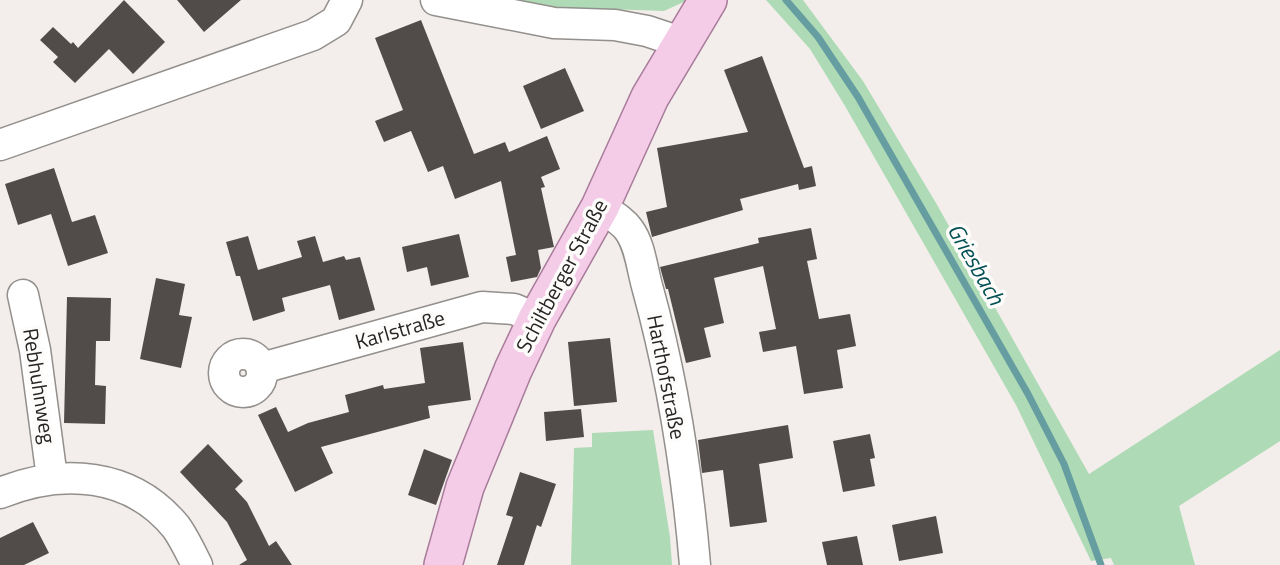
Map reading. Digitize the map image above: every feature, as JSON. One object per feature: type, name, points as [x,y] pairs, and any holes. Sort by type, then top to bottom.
[{"type":"main road","name":"Schiltberger Straße","points":[[443,565],[465,488],[483,440],[537,319],[600,207],[650,97],[708,0]]},
{"type":"street","points":[[0,145],[313,35],[335,21],[347,0]]},
{"type":"street","points":[[436,0],[554,23],[615,25],[647,31],[683,43]]},
{"type":"street","name":"Harthofstraße","points":[[600,207],[629,230],[637,247],[676,421],[695,565]]},
{"type":"street","name":"Rebhuhnweg","points":[[23,295],[35,350],[52,478]]},
{"type":"street","name":"Karlstraße","points":[[262,368],[482,307],[514,309],[537,319]]},
{"type":"street","points":[[0,493],[52,478],[102,481],[130,491],[155,507],[177,529],[197,565]]},
{"type":"green space","points":[[520,0],[688,0],[664,11],[547,7]]},
{"type":"green space","points":[[766,0],[803,0],[863,81],[936,203],[1089,474],[1280,350],[1280,441],[1179,506],[1195,565],[1114,565],[1111,558],[1091,561],[1016,405],[845,106],[810,49]]},
{"type":"green space","points":[[653,430],[672,565],[571,565],[574,448],[592,447],[592,433]]},
{"type":"building","points":[[124,0],[165,42],[133,74],[109,49],[75,83],[53,62],[58,57],[40,40],[53,27],[78,48]]},
{"type":"building","points":[[177,0],[241,0],[204,32]]},
{"type":"building","points":[[421,20],[474,154],[505,142],[509,152],[547,136],[560,169],[541,177],[545,187],[541,188],[554,247],[538,250],[541,268],[537,277],[511,282],[506,257],[516,255],[501,181],[455,199],[443,166],[428,172],[411,131],[384,142],[375,121],[403,110],[375,38]]},
{"type":"building","points":[[762,56],[804,168],[812,166],[816,186],[799,190],[798,184],[740,199],[743,210],[652,237],[646,212],[667,207],[657,148],[748,132],[724,70]]},
{"type":"building","points":[[565,68],[584,111],[541,129],[523,86]]},
{"type":"building","points":[[54,168],[72,222],[95,215],[108,253],[68,266],[51,214],[18,225],[5,184]]},
{"type":"building","points":[[811,228],[817,259],[807,261],[819,319],[850,314],[856,346],[837,350],[843,388],[804,394],[796,346],[763,352],[759,332],[776,329],[763,266],[714,278],[724,323],[704,328],[711,357],[686,363],[660,267],[759,243],[758,238]]},
{"type":"building","points":[[459,234],[469,277],[431,286],[427,267],[407,272],[402,247]]},
{"type":"building","points":[[248,236],[258,270],[302,257],[297,241],[315,236],[323,262],[344,256],[346,260],[360,257],[375,310],[339,320],[330,285],[282,298],[285,311],[253,321],[240,276],[236,276],[226,242]]},
{"type":"building","points":[[156,278],[185,284],[179,315],[192,317],[181,368],[140,359]]},
{"type":"building","points":[[67,297],[111,298],[110,341],[96,341],[95,385],[106,386],[105,424],[64,423]]},
{"type":"building","points":[[610,338],[617,402],[574,406],[568,342]]},
{"type":"building","points":[[463,342],[471,400],[428,406],[430,418],[321,447],[333,473],[295,492],[258,415],[276,407],[288,432],[308,423],[349,412],[345,395],[383,385],[384,389],[425,383],[420,348]]},
{"type":"building","points":[[581,409],[584,437],[546,441],[544,412]]},
{"type":"building","points":[[788,425],[793,458],[759,464],[767,522],[730,527],[723,470],[702,473],[698,440]]},
{"type":"building","points":[[870,434],[875,458],[870,459],[875,486],[843,492],[833,441]]},
{"type":"building","points":[[208,444],[243,481],[235,489],[247,502],[269,546],[276,541],[292,565],[239,565],[247,560],[227,522],[180,472]]},
{"type":"building","points":[[424,449],[452,460],[436,505],[408,495]]},
{"type":"building","points":[[520,472],[556,484],[541,527],[537,525],[524,565],[497,565],[513,517],[506,515]]},
{"type":"building","points":[[936,516],[943,553],[899,561],[892,525]]},
{"type":"building","points":[[33,522],[49,553],[24,565],[0,565],[0,538]]},
{"type":"building","points":[[857,536],[863,565],[827,565],[822,542]]},
{"type":"waterway","name":"Griesbach","points":[[786,0],[818,37],[858,97],[1028,394],[1064,464],[1101,565]]}]
